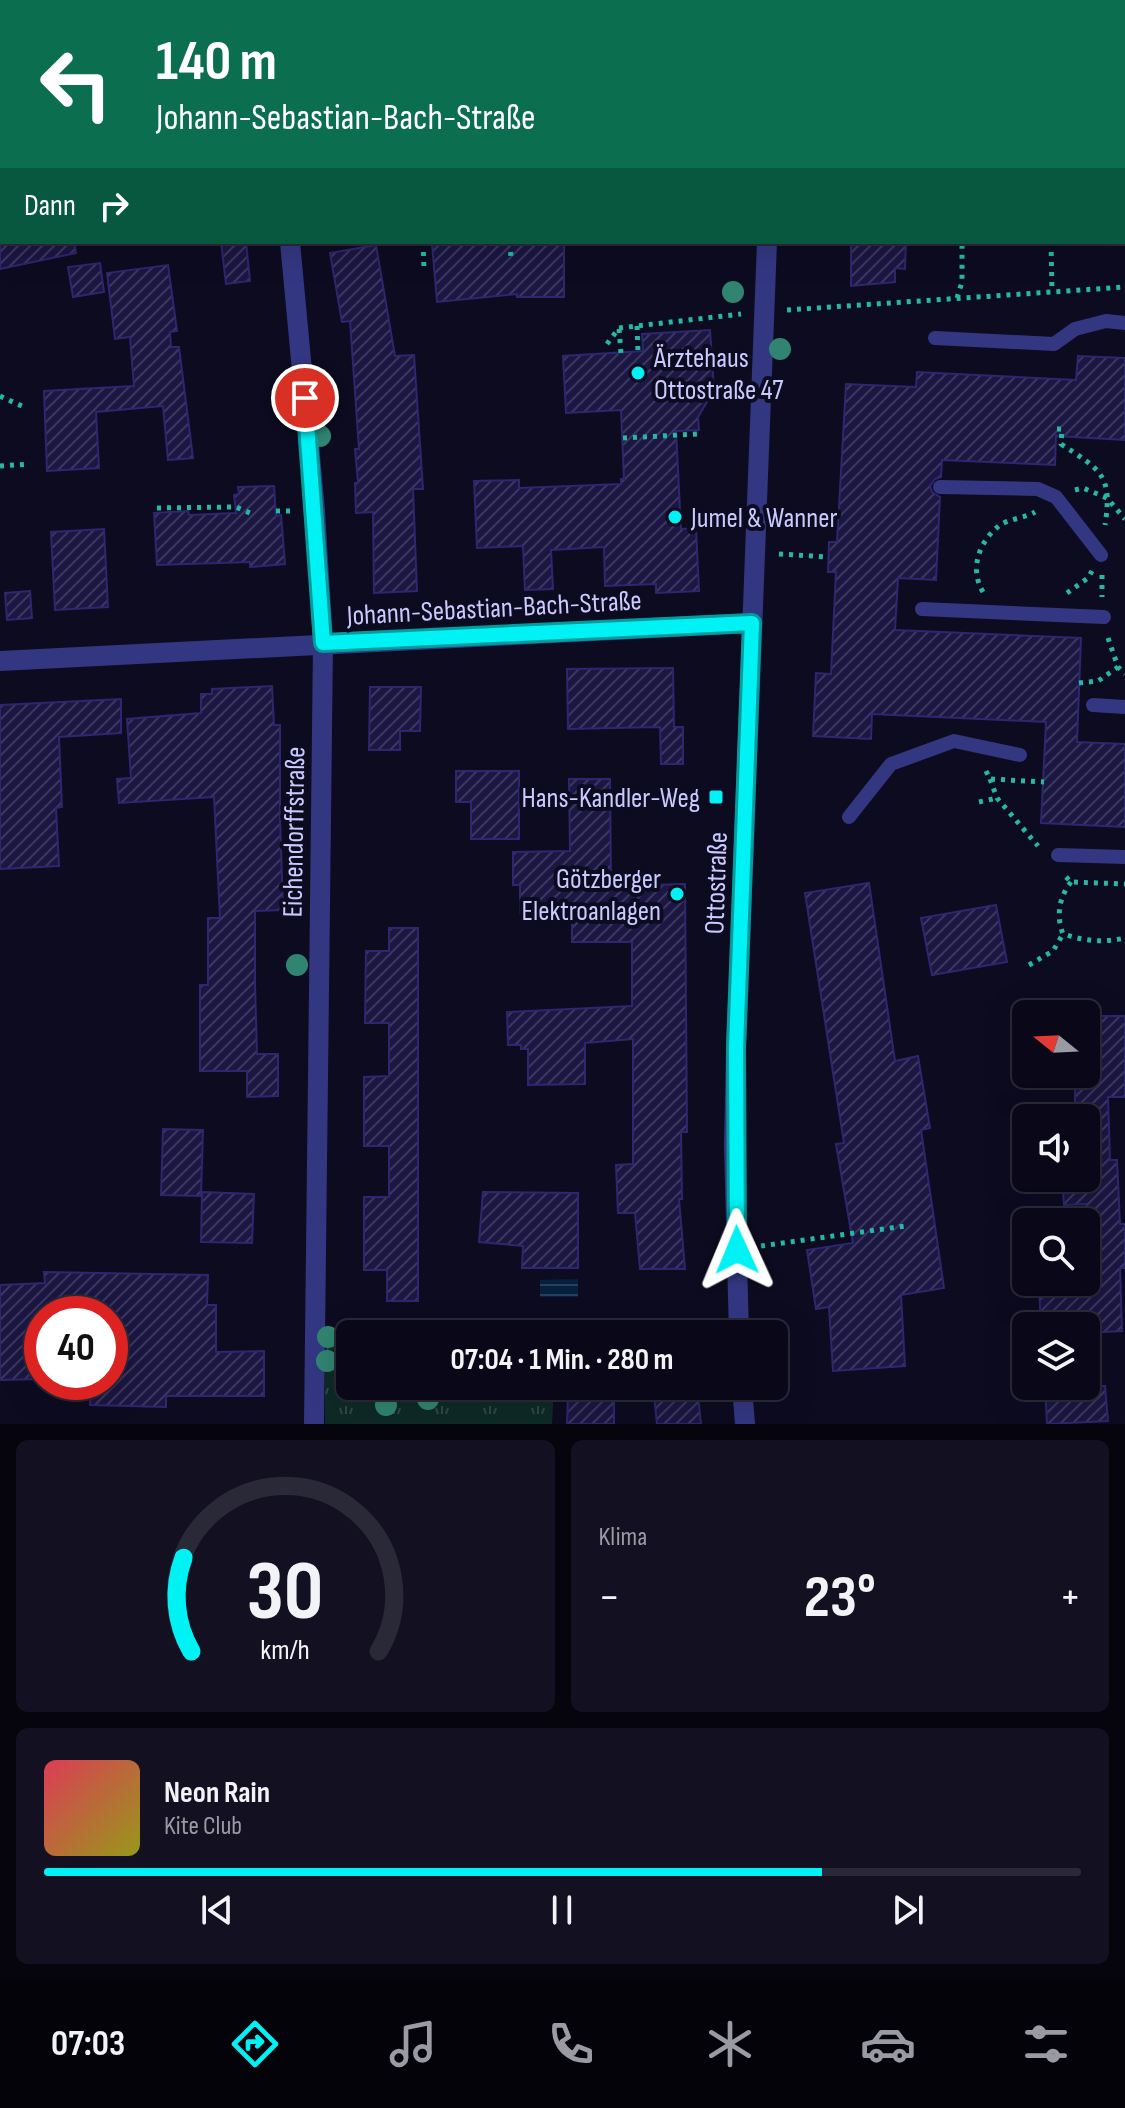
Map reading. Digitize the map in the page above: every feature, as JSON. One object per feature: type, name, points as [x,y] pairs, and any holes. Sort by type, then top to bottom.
[{"type":"street","name":"Eichendorffstraße","points":[[290,244],[315,510],[323,643],[314,1424]]},
{"type":"street","name":"Ottostraße","points":[[739,1320],[736,1048],[767,244]]},
{"type":"street","name":"Johann-Sebastian-Bach-Straße","points":[[0,661],[752,623]]},
{"type":"street","points":[[743,1400],[745,1424]]},
{"type":"lane","points":[[935,338],[1054,344],[1075,329],[1106,321],[1125,323]]},
{"type":"lane","points":[[940,487],[1038,489],[1056,497],[1101,555]]},
{"type":"lane","points":[[922,609],[1104,617]]},
{"type":"lane","points":[[1093,705],[1125,707]]},
{"type":"lane","points":[[849,817],[891,764],[954,741],[1020,755]]},
{"type":"lane","points":[[1058,855],[1125,857]]},
{"type":"path","points":[[423,244],[424,270]]},
{"type":"path","points":[[510,244],[511,259]]},
{"type":"path","points":[[957,298],[962,282],[962,244]]},
{"type":"path","points":[[1051,244],[1052,292]]},
{"type":"path","points":[[607,344],[619,328],[764,312],[1125,287]]},
{"type":"path","points":[[637,326],[638,352]]},
{"type":"path","points":[[619,328],[621,353]]},
{"type":"path","points":[[0,396],[26,408]]},
{"type":"path","points":[[1057,429],[1062,429],[1061,444],[1088,460],[1102,474],[1107,498]]},
{"type":"path","points":[[623,438],[698,434]]},
{"type":"path","points":[[0,466],[30,464]]},
{"type":"path","points":[[985,595],[977,582],[979,551],[1001,524],[1025,517],[1056,497],[1083,488],[1107,498],[1125,519]]},
{"type":"path","points":[[157,508],[236,507],[250,513]]},
{"type":"path","points":[[791,555],[829,557]]},
{"type":"path","points":[[1086,616],[1060,598],[1088,578],[1101,555]]},
{"type":"path","points":[[1079,683],[1098,681],[1118,667],[1125,674]]},
{"type":"path","points":[[982,765],[990,779],[1044,782]]},
{"type":"path","points":[[979,802],[997,798]]},
{"type":"path","points":[[1029,965],[1053,951],[1063,934],[1059,908],[1063,892],[1071,882]]},
{"type":"path","points":[[1063,934],[1105,943],[1125,938]]},
{"type":"path","points":[[737,1250],[905,1226]]},
{"type":"green space","points":[[325,1328],[336,1328],[336,1400],[553,1400],[552,1424],[325,1424]]},
{"type":"water","points":[[578,1279],[578,1297],[540,1297],[540,1280]]},
{"type":"building","points":[[0,244],[74,244],[76,253],[0,269]]},
{"type":"building","points":[[221,244],[246,244],[250,281],[226,284]]},
{"type":"building","points":[[432,244],[564,244],[564,297],[517,297],[517,294],[437,302]]},
{"type":"building","points":[[851,244],[906,244],[905,269],[895,268],[895,282],[851,286]]},
{"type":"building","points":[[376,245],[395,356],[414,355],[423,489],[413,489],[417,591],[374,593],[373,512],[356,513],[355,483],[358,483],[355,449],[359,449],[350,321],[342,322],[330,253]]},
{"type":"building","points":[[100,263],[104,292],[73,297],[68,267]]},
{"type":"building","points":[[168,265],[177,331],[170,332],[171,347],[179,347],[193,458],[168,460],[163,406],[96,412],[99,468],[47,471],[44,391],[134,386],[130,337],[115,339],[107,273]]},
{"type":"building","points":[[710,330],[714,390],[698,417],[699,430],[676,431],[681,529],[696,528],[699,591],[656,593],[656,584],[605,586],[604,547],[551,550],[553,589],[525,590],[523,546],[477,548],[474,481],[519,480],[519,488],[621,484],[621,479],[624,479],[621,410],[566,413],[563,356],[643,351],[642,334]]},
{"type":"building","points":[[1078,356],[1125,358],[1125,440],[1056,436],[1055,465],[942,460],[941,477],[930,486],[932,492],[940,497],[936,580],[898,578],[895,630],[1081,638],[1077,742],[1125,744],[1125,827],[1041,823],[1046,722],[872,714],[871,739],[813,736],[816,673],[831,674],[836,572],[828,572],[829,542],[837,542],[846,384],[916,387],[917,372],[1076,380]]},
{"type":"building","points":[[274,486],[276,516],[281,515],[285,564],[250,567],[250,562],[157,565],[154,513],[236,513],[234,495],[239,494],[238,487]]},
{"type":"building","points":[[104,529],[108,607],[55,610],[51,532]]},
{"type":"building","points":[[30,591],[32,618],[7,620],[5,593]]},
{"type":"building","points":[[673,668],[674,727],[683,727],[683,764],[661,764],[660,727],[568,729],[567,669]]},
{"type":"building","points":[[272,686],[274,725],[280,725],[283,910],[255,911],[255,984],[257,1054],[278,1054],[278,1096],[247,1097],[247,1071],[200,1071],[200,985],[208,985],[208,918],[220,918],[214,797],[119,803],[117,779],[131,778],[127,719],[201,713],[201,694],[212,694],[212,689]]},
{"type":"building","points":[[370,687],[421,687],[420,731],[400,731],[400,750],[369,750]]},
{"type":"building","points":[[121,699],[121,733],[59,737],[62,807],[56,808],[59,866],[0,869],[0,705]]},
{"type":"building","points":[[456,771],[519,771],[519,839],[471,839],[471,802],[456,802]]},
{"type":"building","points":[[569,779],[610,779],[611,886],[685,884],[687,1132],[681,1132],[682,1199],[679,1199],[685,1269],[640,1269],[635,1213],[618,1213],[616,1165],[633,1164],[633,1039],[585,1043],[585,1084],[528,1085],[528,1049],[521,1049],[521,1045],[508,1045],[507,1012],[632,1006],[632,942],[572,942],[572,913],[520,914],[520,885],[513,885],[513,852],[570,851]]},
{"type":"building","points":[[869,883],[895,1061],[918,1056],[930,1128],[921,1130],[944,1288],[901,1295],[905,1366],[833,1371],[829,1307],[816,1309],[807,1250],[853,1243],[836,1144],[844,1143],[805,893]]},
{"type":"building","points":[[996,905],[1007,962],[932,975],[921,918]]},
{"type":"building","points":[[389,928],[418,928],[418,1301],[387,1301],[387,1270],[364,1270],[364,1197],[389,1197],[389,1146],[364,1146],[364,1077],[389,1076],[389,1023],[365,1023],[366,951],[389,951]]},
{"type":"building","points":[[1100,1016],[1125,1016],[1125,1097],[1108,1097],[1110,1160],[1117,1160],[1120,1224],[1125,1224],[1125,1268],[1120,1268],[1122,1331],[1100,1332],[1100,1312],[1040,1312],[1039,1296],[1100,1296],[1100,1208],[1086,1208],[1086,1204],[1064,1205],[1063,1192],[1100,1192],[1100,1104],[1075,1104],[1075,1088],[1100,1088]]},
{"type":"building","points":[[163,1129],[203,1130],[201,1196],[161,1195]]},
{"type":"building","points":[[202,1192],[254,1194],[252,1243],[201,1242]]},
{"type":"building","points":[[483,1192],[578,1193],[578,1268],[522,1268],[523,1246],[479,1242]]},
{"type":"building","points":[[44,1272],[208,1275],[207,1305],[216,1305],[216,1352],[264,1351],[264,1396],[166,1396],[166,1407],[90,1405],[90,1400],[128,1400],[128,1296],[24,1296],[24,1379],[0,1380],[0,1285],[45,1283]]},
{"type":"building","points":[[1100,1386],[1105,1386],[1108,1421],[1047,1424],[1046,1400],[1100,1400]]},
{"type":"building","points":[[568,1400],[614,1400],[614,1424],[567,1424]]},
{"type":"building","points":[[654,1400],[698,1400],[701,1424],[657,1424]]},
{"type":"place","name":"Ärztehaus Ottostraße 47","points":[[638,373]]},
{"type":"place","name":"Jumel & Wanner","points":[[675,517]]},
{"type":"place","name":"Hans-Kandler-Weg","points":[[716,797]]},
{"type":"place","name":"Götzberger Elektroanlagen","points":[[677,894]]},
{"type":"route","points":[[305,398],[323,643],[752,623],[736,1048],[734,1146],[737,1250]]}]
